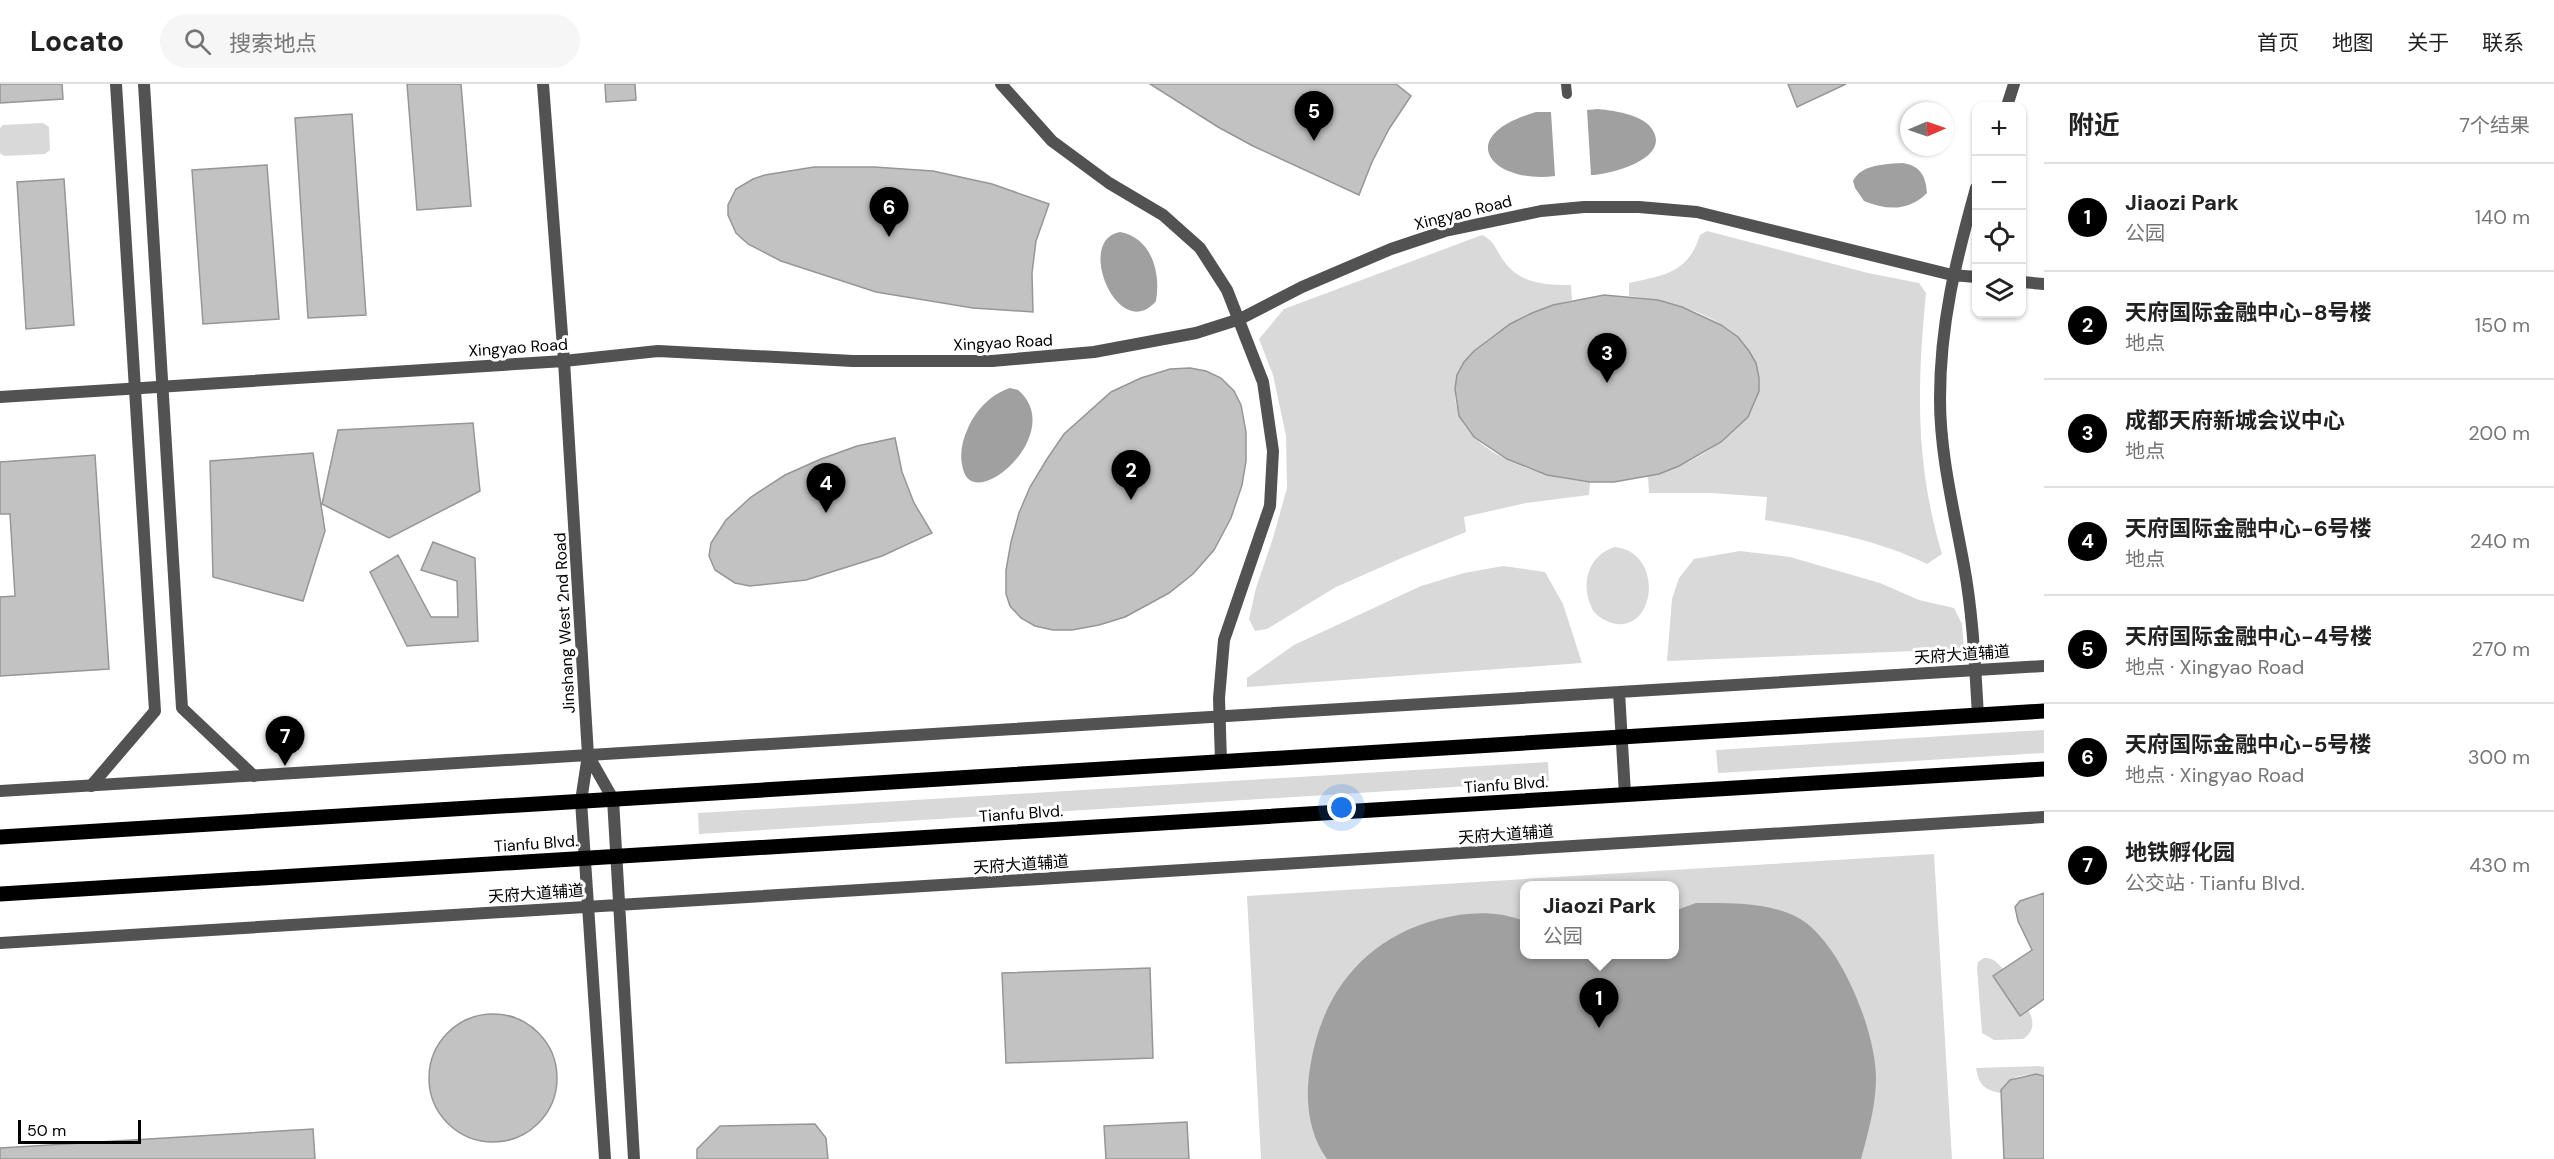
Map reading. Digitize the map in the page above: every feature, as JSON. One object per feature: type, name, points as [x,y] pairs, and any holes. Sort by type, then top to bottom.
[{"type":"main road","points":[[0,837],[2044,711]]},
{"type":"main road","name":"Tianfu Blvd.","points":[[0,894],[2044,769]]},
{"type":"street","points":[[91,786],[155,711],[116,84]]},
{"type":"street","points":[[144,84],[182,708],[254,776]]},
{"type":"street","name":"Jinshang West 2nd Road","points":[[543,84],[564,361],[588,755],[581,801],[605,1159]]},
{"type":"street","points":[[1001,84],[1052,141],[1109,183],[1163,215],[1200,248],[1227,290],[1263,382],[1274,451],[1270,506],[1224,640],[1220,716],[1221,762]]},
{"type":"street","points":[[2008,102],[2014,84]]},
{"type":"street","points":[[1972,205],[1952,275],[1944,328],[1940,401],[1943,444],[1952,505],[1970,600],[1978,716]]},
{"type":"street","name":"Xingyao Road","points":[[0,397],[564,361],[658,351],[853,361],[992,361],[1094,352],[1196,333],[1240,319],[1302,287],[1391,249],[1434,234],[1495,219],[1584,207],[1639,207],[1697,212],[1952,275],[1972,277]]},
{"type":"street","points":[[2026,282],[2044,284]]},
{"type":"street","name":"天府大道辅道","points":[[0,791],[2044,666]]},
{"type":"street","points":[[1619,692],[1625,794]]},
{"type":"street","points":[[588,755],[613,800],[634,1159]]},
{"type":"street","name":"天府大道辅道","points":[[0,943],[2044,817]]},
{"type":"shaded area","points":[[1598,109],[1631,115],[1646,123],[1655,135],[1655,144],[1651,152],[1632,165],[1591,175],[1587,110]]},
{"type":"shaded area","points":[[1536,112],[1551,112],[1555,176],[1532,177],[1513,173],[1499,166],[1490,156],[1488,145],[1495,133],[1510,122]]},
{"type":"shaded area","points":[[43,123],[49,127],[50,150],[45,154],[4,156],[0,153],[0,128],[3,125]]},
{"type":"shaded area","points":[[1909,164],[1921,173],[1927,193],[1912,204],[1897,208],[1864,201],[1853,181],[1857,175],[1875,166]]},
{"type":"shaded area","points":[[1707,231],[1868,273],[1919,283],[1926,293],[1921,361],[1920,425],[1927,488],[1942,554],[1927,564],[1868,542],[1765,520],[1767,497],[1712,493],[1649,493],[1648,476],[1680,466],[1720,442],[1747,416],[1757,395],[1757,377],[1752,357],[1742,341],[1727,328],[1689,309],[1629,296],[1629,283],[1664,274],[1682,265],[1695,248],[1700,235]]},
{"type":"shaded area","points":[[1120,232],[1140,241],[1152,258],[1155,268],[1156,301],[1142,311],[1128,310],[1116,301],[1101,269],[1101,252],[1107,239]]},
{"type":"shaded area","points":[[1482,235],[1492,242],[1503,260],[1517,274],[1533,282],[1571,285],[1572,300],[1524,317],[1506,327],[1474,352],[1462,366],[1458,375],[1455,394],[1459,415],[1470,432],[1485,447],[1526,468],[1549,475],[1590,482],[1589,495],[1526,503],[1464,517],[1466,532],[1336,587],[1267,629],[1255,631],[1249,619],[1256,588],[1287,488],[1286,436],[1273,375],[1259,339],[1284,309]]},
{"type":"shaded area","points":[[1010,388],[1018,390],[1030,407],[1032,427],[1025,446],[1013,462],[998,475],[983,482],[971,481],[963,469],[961,459],[962,448],[971,421],[985,404],[997,394]]},
{"type":"shaded area","points":[[1615,547],[1631,552],[1642,563],[1648,576],[1649,591],[1645,606],[1638,617],[1627,623],[1612,623],[1599,617],[1592,609],[1588,597],[1587,579],[1594,562],[1606,551]]},
{"type":"shaded area","points":[[1740,551],[1790,557],[1880,583],[1919,600],[1954,608],[1962,624],[1964,649],[1667,661],[1672,599],[1679,578],[1694,559]]},
{"type":"shaded area","points":[[1503,566],[1545,572],[1563,604],[1582,663],[1247,687],[1247,678],[1294,645],[1421,586],[1464,573]]},
{"type":"shaded area","points":[[2044,730],[2044,753],[1718,773],[1716,750]]},
{"type":"shaded area","points":[[1548,762],[1549,781],[699,834],[698,813]]},
{"type":"shaded area","points":[[1934,854],[1952,1159],[1261,1159],[1247,896]]},
{"type":"shaded area","points":[[1696,903],[1733,903],[1771,908],[1795,916],[1811,927],[1826,944],[1852,987],[1870,1036],[1874,1058],[1875,1098],[1861,1159],[1327,1159],[1316,1138],[1309,1115],[1310,1068],[1316,1041],[1324,1016],[1336,993],[1351,972],[1389,940],[1439,919],[1460,915],[1492,914],[1520,919],[1520,959],[1679,959],[1679,909]]},
{"type":"shaded area","points":[[1984,958],[1993,959],[2003,969],[1994,976],[2019,1015],[2028,1010],[2030,1014],[2031,1030],[2023,1039],[1994,1040],[1982,1033],[1977,968],[1978,962]]},
{"type":"shaded area","points":[[2044,1067],[2044,1076],[2024,1075],[2012,1079],[2003,1087],[2001,1093],[1983,1086],[1976,1068]]},
{"type":"building","points":[[0,84],[62,84],[63,99],[0,103]]},
{"type":"building","points":[[407,84],[461,84],[471,206],[417,210]]},
{"type":"building","points":[[605,84],[635,84],[636,100],[606,102]]},
{"type":"building","points":[[1150,84],[1396,84],[1411,96],[1389,129],[1372,162],[1359,195],[1253,146]]},
{"type":"building","points":[[1788,84],[1846,84],[1797,107]]},
{"type":"building","points":[[352,114],[366,315],[308,318],[295,118]]},
{"type":"building","points":[[267,165],[279,319],[203,324],[192,170]]},
{"type":"building","points":[[814,167],[874,167],[933,171],[992,184],[1049,204],[1036,241],[1032,273],[1033,312],[973,308],[876,292],[781,261],[748,244],[736,233],[728,215],[728,205],[736,189],[765,175]]},
{"type":"building","points":[[64,179],[74,325],[26,329],[17,182]]},
{"type":"building","points":[[1604,295],[1658,300],[1682,307],[1721,325],[1738,337],[1756,363],[1759,378],[1759,391],[1748,417],[1721,442],[1679,466],[1659,474],[1614,482],[1590,482],[1547,475],[1507,459],[1474,437],[1459,416],[1455,389],[1457,375],[1464,362],[1474,351],[1510,324],[1532,313],[1553,305]]},
{"type":"building","points":[[1190,368],[1206,371],[1221,378],[1234,391],[1241,405],[1246,432],[1246,461],[1242,485],[1231,518],[1214,550],[1193,574],[1169,593],[1125,617],[1072,630],[1053,630],[1035,626],[1021,618],[1010,606],[1006,594],[1006,570],[1019,513],[1030,487],[1047,459],[1064,434],[1111,392],[1141,378],[1170,369]]},
{"type":"building","points":[[473,423],[480,491],[389,538],[322,504],[338,430]]},
{"type":"building","points":[[895,438],[902,472],[914,503],[932,533],[882,556],[806,580],[750,586],[735,583],[715,570],[709,556],[711,543],[726,520],[751,497],[785,475],[821,459],[857,446]]},
{"type":"building","points":[[313,453],[325,531],[303,601],[213,577],[210,461]]},
{"type":"building","points":[[95,455],[109,669],[0,676],[0,597],[15,596],[10,514],[0,514],[0,462]]},
{"type":"building","points":[[433,542],[475,558],[478,641],[407,646],[370,572],[398,555],[431,617],[458,617],[457,581],[421,570]]},
{"type":"building","points":[[2044,893],[2044,999],[2020,1016],[1993,976],[2032,950],[2018,921],[2015,907],[2020,901]]},
{"type":"building","points":[[1150,968],[1153,1058],[1006,1063],[1002,973]]},
{"type":"building","points":[[493,1014],[518,1019],[538,1033],[552,1053],[557,1078],[552,1103],[538,1123],[518,1137],[493,1142],[468,1137],[448,1123],[434,1103],[429,1078],[434,1053],[448,1033],[468,1019]]},
{"type":"building","points":[[2036,1074],[2044,1076],[2044,1159],[2004,1159],[2001,1090],[2010,1080]]},
{"type":"building","points":[[1187,1122],[1189,1159],[1106,1159],[1104,1126]]},
{"type":"building","points":[[815,1124],[826,1138],[828,1159],[697,1159],[697,1149],[720,1126]]},
{"type":"building","points":[[313,1129],[315,1159],[0,1159],[0,1148]]},
{"type":"place","name":"天府国际金融中心-4号楼","points":[[1314,141]]},
{"type":"place","name":"天府国际金融中心-5号楼","points":[[889,237]]},
{"type":"place","name":"成都天府新城会议中心","points":[[1607,383]]},
{"type":"place","name":"天府国际金融中心-8号楼","points":[[1131,500]]},
{"type":"place","name":"天府国际金融中心-6号楼","points":[[826,513]]},
{"type":"place","name":"地铁孵化园","points":[[285,766]]},
{"type":"place","name":"Jiaozi Park","points":[[1599,1028]]}]
